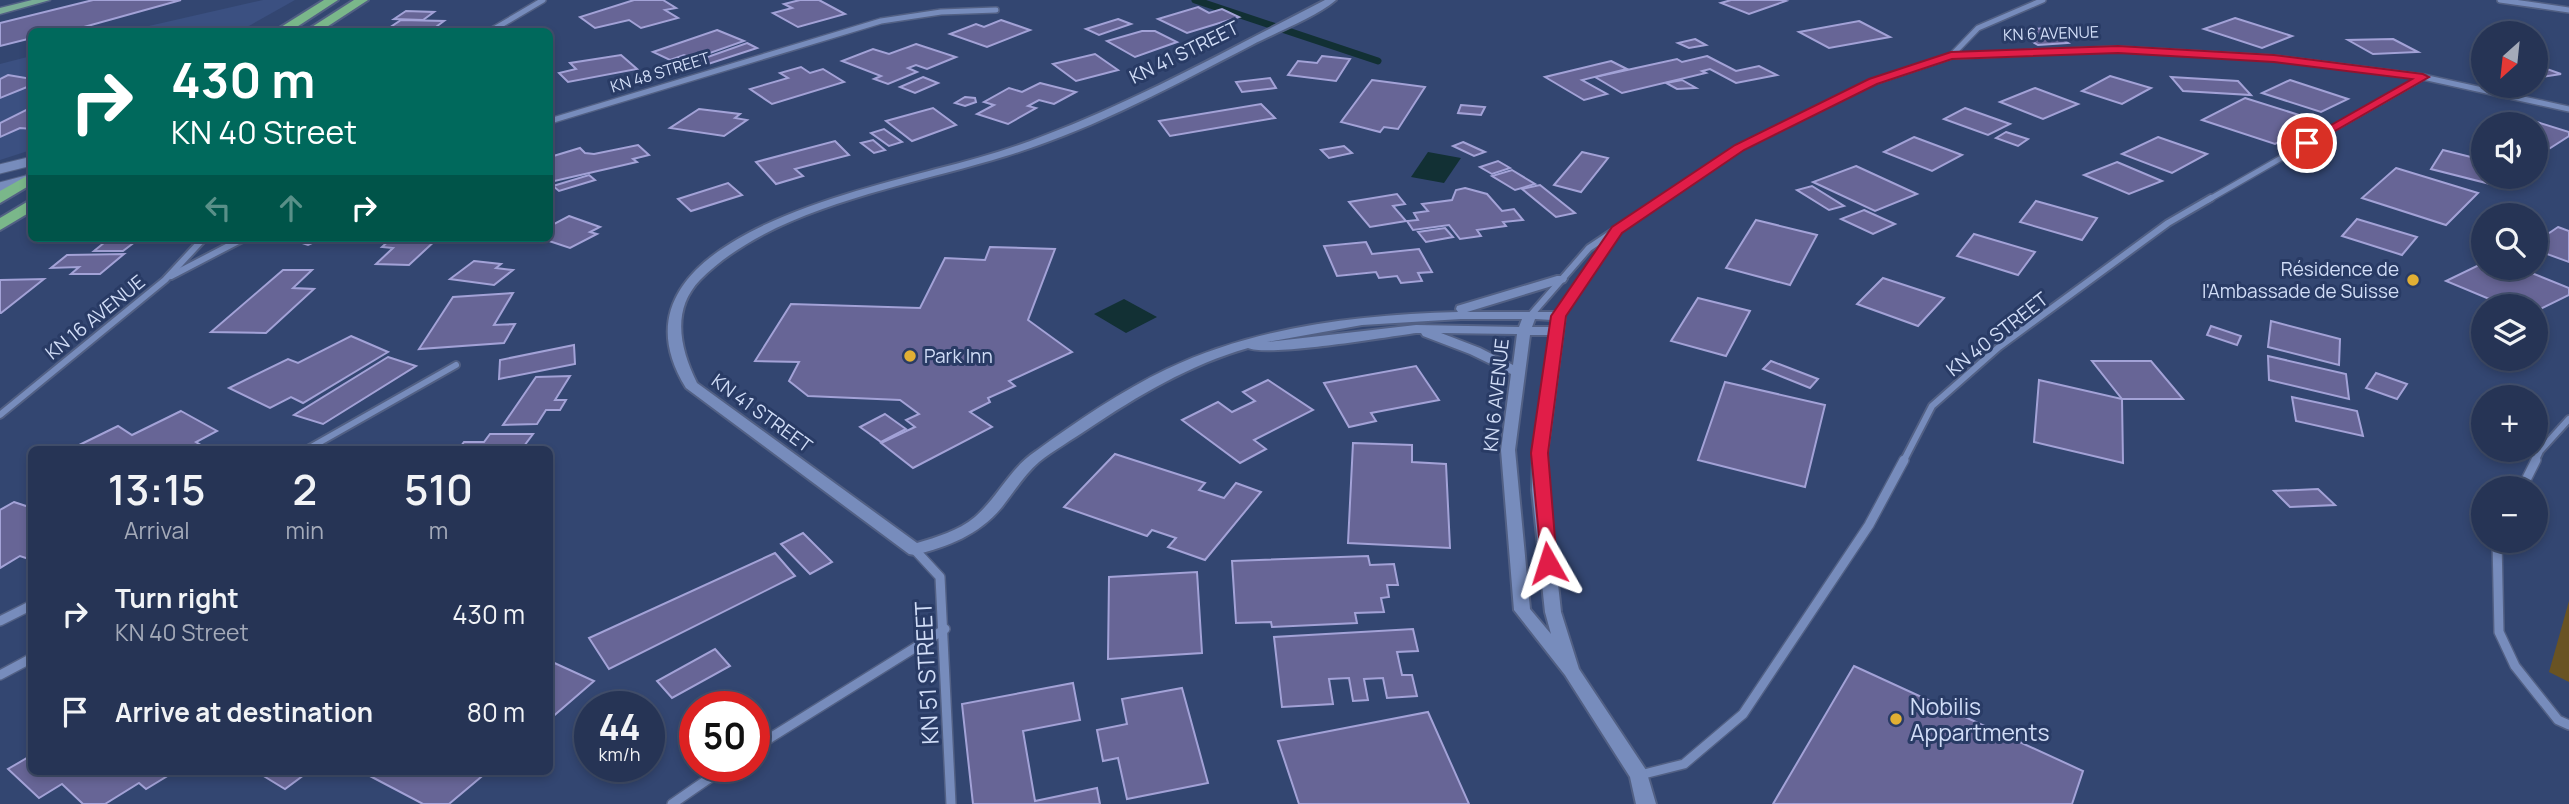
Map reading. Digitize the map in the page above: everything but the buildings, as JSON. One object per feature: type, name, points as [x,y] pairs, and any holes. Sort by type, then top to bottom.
[{"type":"highway","points":[[286,28],[332,0]]},
{"type":"highway","points":[[316,28],[362,0]]},
{"type":"highway","points":[[0,198],[28,180]]},
{"type":"highway","points":[[0,225],[28,207]]},
{"type":"main road","points":[[0,2],[9,0]]},
{"type":"main road","points":[[0,11],[45,0]]},
{"type":"main road","name":"KN 41 STREET","points":[[915,550],[691,385],[675,355],[673,327],[679,303],[694,278],[728,249],[774,225],[813,209],[976,164],[1046,139],[1185,74],[1332,0]]},
{"type":"main road","points":[[915,550],[970,529],[1035,457],[1170,373],[1242,345],[1280,346],[1420,323],[1561,279]]},
{"type":"main road","points":[[1420,323],[1557,323]]},
{"type":"main road","points":[[1420,323],[1519,373]]},
{"type":"main road","name":"KN 6 AVENUE","points":[[1527,323],[1508,450],[1522,610],[1571,670],[1639,775],[1646,804]]},
{"type":"main road","name":"KN 6 AVENUE","points":[[1557,323],[1540,453],[1540,490],[1553,612],[1571,670]]},
{"type":"street","points":[[496,28],[543,0]]},
{"type":"street","points":[[1951,55],[1978,28],[2043,0]]},
{"type":"street","points":[[2500,0],[2569,10]]},
{"type":"street","name":"KN 48 STREET","points":[[553,120],[881,21],[941,12],[996,10]]},
{"type":"street","name":"KN 6 AVENUE","points":[[1527,323],[1589,248],[1740,148],[1873,82],[1951,55],[2118,49],[2274,58],[2423,77],[2569,109]]},
{"type":"street","name":"KN 40 STREET","points":[[1639,775],[1684,764],[1743,714],[1869,525],[1932,406],[1998,348],[2051,312],[2168,223],[2423,77]]},
{"type":"street","points":[[0,169],[28,162]]},
{"type":"street","points":[[0,187],[28,179]]},
{"type":"street","name":"KN 6 AVENUE","points":[[1557,323],[1617,230]]},
{"type":"street","name":"KN 16 AVENUE","points":[[0,415],[165,280],[200,242]]},
{"type":"street","points":[[165,280],[236,242]]},
{"type":"street","points":[[313,446],[456,365]]},
{"type":"street","points":[[2528,476],[2540,451],[2569,419]]},
{"type":"street","name":"KN 51 STREET","points":[[915,550],[940,577],[945,629],[951,804]]},
{"type":"street","points":[[2497,553],[2499,632],[2515,666],[2558,720],[2569,725]]},
{"type":"street","points":[[0,621],[28,607]]},
{"type":"street","points":[[770,738],[945,629]]},
{"type":"street","points":[[0,675],[28,660]]},
{"type":"street","points":[[672,804],[704,782]]},
{"type":"shaded area","points":[[263,0],[295,0],[245,28],[140,28]]},
{"type":"shaded area","points":[[28,57],[28,151],[0,160],[0,64]]},
{"type":"shaded area","points":[[1428,152],[1461,158],[1444,183],[1411,177]]},
{"type":"shaded area","points":[[1124,299],[1157,317],[1126,333],[1094,314]]},
{"type":"shaded area","points":[[2569,601],[2569,682],[2549,672]]},
{"type":"waterway","points":[[1195,0],[1378,61]]},
{"type":"place","name":"Résidence de l'Ambassade de Suisse","points":[[2413,280]]},
{"type":"place","name":"Park Inn","points":[[910,356]]},
{"type":"place","name":"Nobilis Appartments","points":[[1896,719]]},
{"type":"route","points":[[1548,563],[1540,490],[1540,453],[1559,316],[1617,230],[1740,148],[1873,82],[1951,55],[2118,49],[2274,58],[2423,77],[2307,143]]}]
